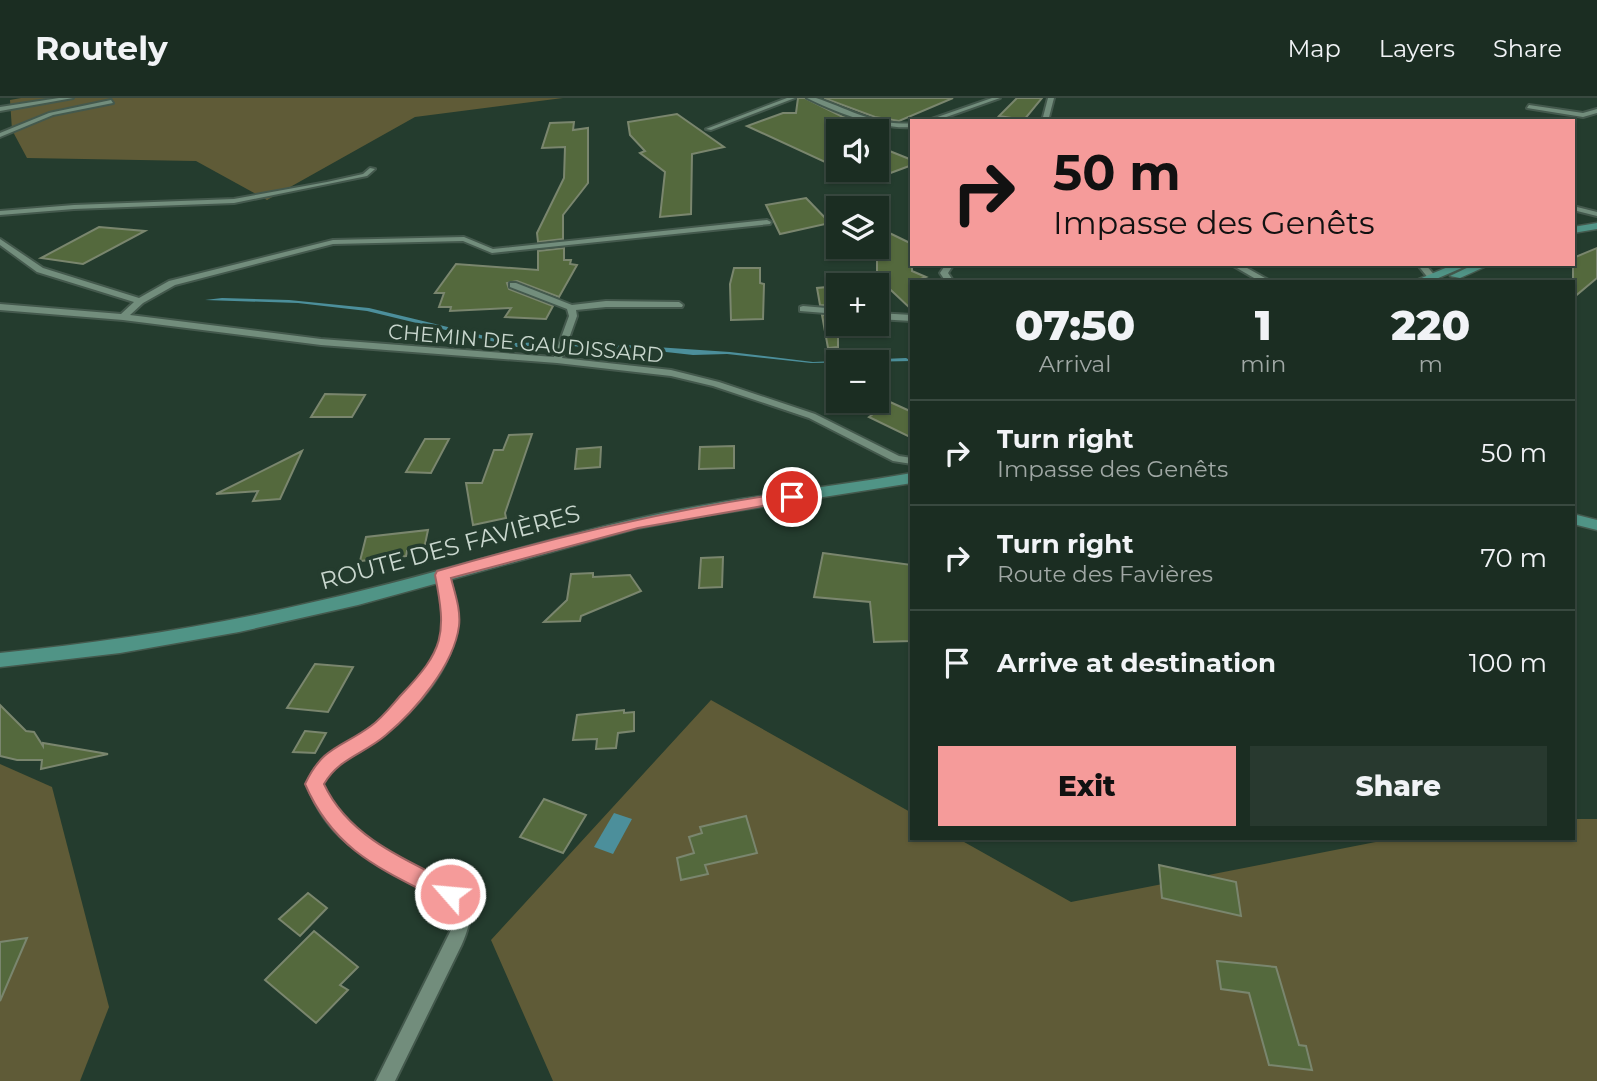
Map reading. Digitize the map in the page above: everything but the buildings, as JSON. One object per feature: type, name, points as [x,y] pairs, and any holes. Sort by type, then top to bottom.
[{"type":"main road","points":[[1575,224],[1597,220]]},
{"type":"main road","points":[[1575,230],[1597,226]]},
{"type":"main road","points":[[1436,279],[1462,266]]},
{"type":"main road","points":[[1436,279],[1479,266]]},
{"type":"main road","name":"ROUTE DES FAVIÈRES","points":[[0,660],[116,646],[261,621],[319,608],[583,536],[673,516],[910,478]]},
{"type":"main road","points":[[1575,520],[1597,525]]},
{"type":"street","points":[[0,108],[70,98]]},
{"type":"street","points":[[709,129],[792,98]]},
{"type":"street","points":[[810,98],[859,116],[901,127],[910,125]]},
{"type":"street","points":[[935,119],[994,98]]},
{"type":"street","points":[[1046,119],[1051,98]]},
{"type":"street","points":[[0,135],[51,114],[111,102]]},
{"type":"street","points":[[1529,107],[1583,115],[1597,111]]},
{"type":"street","points":[[0,213],[74,207],[234,201],[327,184],[365,175],[372,169]]},
{"type":"street","points":[[1575,209],[1597,215]]},
{"type":"street","points":[[0,307],[123,317],[140,301],[172,283],[333,242],[464,239],[492,251],[503,251],[767,222]]},
{"type":"street","points":[[0,241],[40,270],[140,301]]},
{"type":"street","points":[[1238,266],[1264,280]]},
{"type":"street","points":[[1423,266],[1436,279]]},
{"type":"street","points":[[513,285],[571,308],[606,304],[679,305]]},
{"type":"street","points":[[557,360],[573,316],[571,308]]},
{"type":"street","points":[[803,309],[826,311]]},
{"type":"street","name":"CHEMIN DE GAUDISSARD","points":[[123,317],[321,342],[557,360],[671,373],[716,384],[812,416],[897,459],[910,461]]},
{"type":"street","points":[[889,317],[910,318]]},
{"type":"street","points":[[385,1081],[456,938],[462,909],[450,894],[392,864],[350,835],[324,806],[314,784],[326,763],[379,730],[434,672],[443,653],[450,626],[450,610],[443,575]]},
{"type":"shaded area","points":[[563,98],[415,117],[267,200],[196,161],[27,158],[12,130],[10,100]]},
{"type":"shaded area","points":[[711,700],[910,812],[910,840],[961,840],[1071,902],[1386,840],[1575,840],[1575,819],[1597,819],[1597,1081],[553,1081],[491,940]]},
{"type":"shaded area","points":[[0,764],[52,787],[109,1007],[80,1081],[0,1081]]},
{"type":"water","points":[[205,300],[289,300],[369,308],[514,343],[626,345],[730,352],[826,363],[811,363],[727,354],[693,355],[554,344],[516,347],[367,311],[298,303]]},
{"type":"water","points":[[906,358],[910,361],[889,361],[889,359]]},
{"type":"water","points":[[614,813],[632,819],[613,854],[594,847]]},
{"type":"route","points":[[450,894],[392,864],[350,835],[324,806],[314,784],[326,763],[379,730],[434,672],[449,636],[451,618],[443,575],[638,523],[718,507],[792,497]]}]
